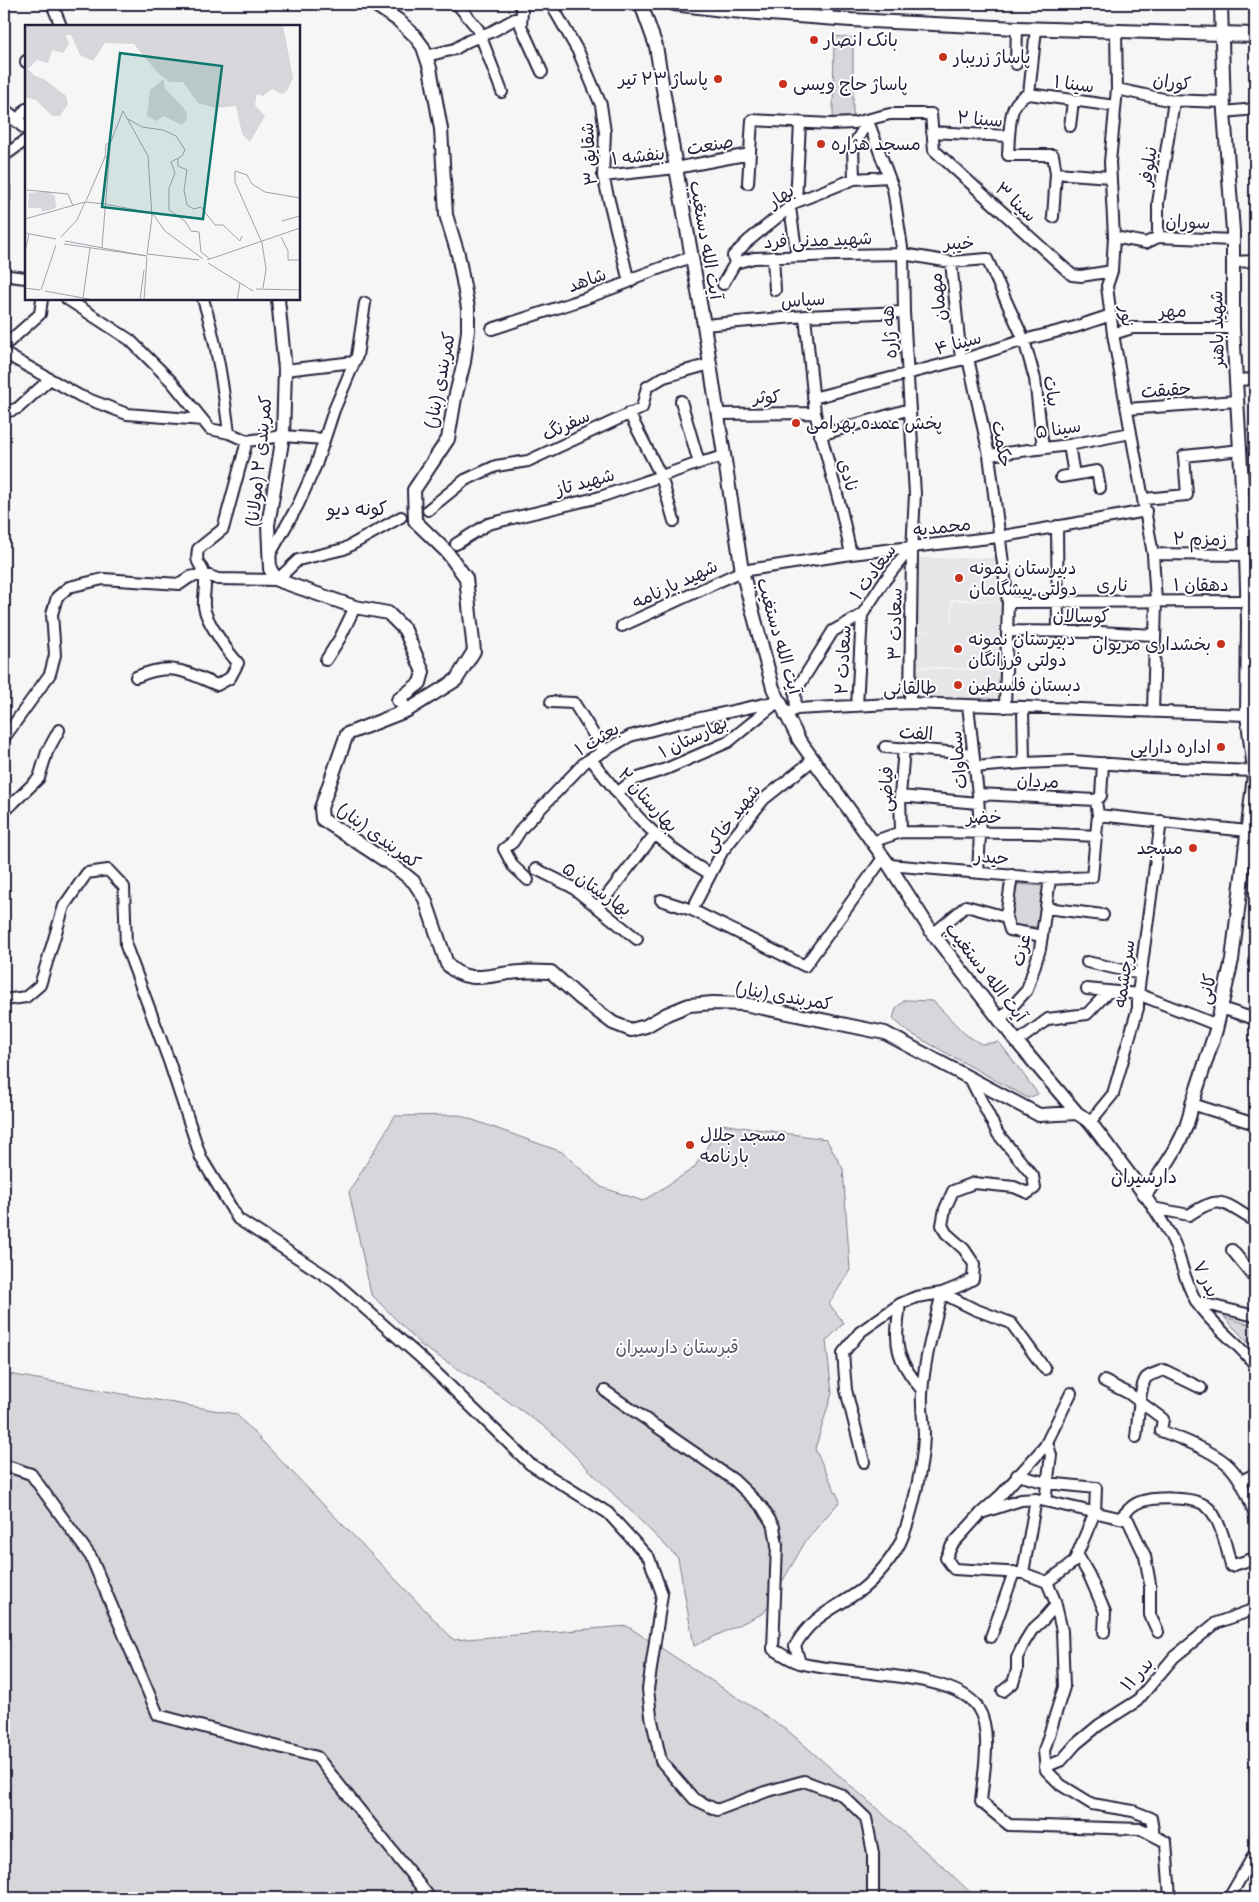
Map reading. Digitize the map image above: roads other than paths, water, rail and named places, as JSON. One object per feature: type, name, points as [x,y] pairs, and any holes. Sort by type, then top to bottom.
[{"type":"main road","points":[[1221,34],[1255,35]]},
{"type":"street","points":[[52,4],[61,25]]},
{"type":"street","name":"کمربندی (بنار)","points":[[374,4],[398,20],[420,41],[433,81],[441,129],[446,215],[458,254],[465,290],[468,308],[468,331],[464,362],[448,439],[414,490],[415,521],[447,552],[466,578],[474,651],[456,680],[408,710],[347,734],[321,808],[322,819],[398,869],[414,882],[425,899],[446,964],[454,972],[466,976],[482,977],[519,972],[552,972],[580,998],[613,1024],[631,1030],[646,1026],[667,1014],[689,1005],[713,1003],[744,1004],[885,1033],[1039,1115],[1077,1113]]},
{"type":"street","points":[[457,4],[475,25],[502,92]]},
{"type":"street","points":[[520,4],[522,8],[521,26],[542,72]]},
{"type":"street","name":"شقایق ۳","points":[[551,4],[579,53],[601,105],[605,132],[603,176],[629,282]]},
{"type":"street","name":"آیت الله دستغیب","points":[[641,4],[656,46],[719,414],[742,571],[761,647],[778,700],[790,712],[813,760],[886,861],[933,934],[1017,1042],[1077,1113],[1090,1122],[1145,1195]]},
{"type":"street","points":[[674,4],[827,19],[1036,29],[1221,34]]},
{"type":"street","points":[[827,19],[828,4]]},
{"type":"street","name":"شهید باهنر","points":[[1221,4],[1224,107],[1233,240],[1233,328],[1248,601],[1252,620],[1247,715],[1254,774]]},
{"type":"street","points":[[426,56],[455,48],[493,32],[515,19],[521,18]]},
{"type":"street","points":[[1016,64],[1017,28]]},
{"type":"street","points":[[1009,136],[1013,107],[1017,100],[1029,94],[1036,29]]},
{"type":"street","name":"نور","points":[[1116,31],[1117,89],[1110,177],[1114,237],[1112,271],[1107,286],[1113,334],[1153,554],[1156,602],[1153,712]]},
{"type":"street","name":"کوران","points":[[1117,89],[1174,100],[1255,109]]},
{"type":"street","name":"سینا ۱","points":[[1029,94],[1115,106]]},
{"type":"street","points":[[1070,126],[1073,100]]},
{"type":"street","name":"نیلوفر","points":[[1158,236],[1158,203],[1174,100]]},
{"type":"street","points":[[4,110],[22,124]]},
{"type":"street","name":"سینا ۳","points":[[868,121],[890,114],[931,114],[934,150],[1072,275],[1081,276],[1112,271]]},
{"type":"street","points":[[748,183],[752,120],[800,123],[868,121]]},
{"type":"street","points":[[854,179],[854,146],[868,121]]},
{"type":"street","name":"هه ژاره","points":[[868,121],[893,188],[903,254],[904,312],[915,494],[912,546]]},
{"type":"street","points":[[797,256],[793,205],[800,123]]},
{"type":"street","name":"سینا ۲","points":[[932,132],[1009,136],[1008,155],[1053,155],[1056,173]]},
{"type":"street","points":[[4,156],[25,141]]},
{"type":"street","name":"صنعت","points":[[676,168],[750,154]]},
{"type":"street","name":"بنفشه ۱","points":[[603,176],[676,168]]},
{"type":"street","points":[[1053,217],[1056,173],[1110,177]]},
{"type":"street","name":"بهار","points":[[723,284],[735,263],[733,256],[748,241],[793,205],[854,179],[889,177]]},
{"type":"street","points":[[4,187],[4,199]]},
{"type":"street","name":"سوران","points":[[1114,237],[1146,243],[1158,236],[1233,240]]},
{"type":"street","name":"شهید مدنی فرد","points":[[735,263],[754,258],[903,254]]},
{"type":"street","name":"خیبر","points":[[903,254],[950,262],[987,259],[1024,340]]},
{"type":"street","name":"شاهد","points":[[492,329],[584,299],[691,257]]},
{"type":"street","points":[[773,258],[775,290]]},
{"type":"street","points":[[1233,262],[1255,261]]},
{"type":"street","name":"مهمان","points":[[950,262],[965,359]]},
{"type":"street","points":[[4,272],[10,276],[25,278]]},
{"type":"street","points":[[4,346],[40,314],[42,300]]},
{"type":"street","points":[[69,300],[130,340],[172,382],[210,429],[229,432],[247,441],[283,436],[324,439]]},
{"type":"street","points":[[203,300],[214,335],[229,432]]},
{"type":"street","name":"کمربندی ۲ (مولانا)","points":[[277,580],[270,570],[268,525],[283,436],[285,370],[278,300]]},
{"type":"street","points":[[269,556],[298,505],[316,465],[324,439],[357,356],[365,303]]},
{"type":"street","name":"سپاس","points":[[704,325],[805,316],[904,312]]},
{"type":"street","name":"سینا ۴","points":[[813,398],[965,359],[1110,315]]},
{"type":"street","name":"نادی","points":[[805,316],[815,413],[851,554]]},
{"type":"street","name":"مهر","points":[[1113,334],[1132,328],[1233,328]]},
{"type":"street","name":"بیات","points":[[1024,340],[1035,379],[1043,448]]},
{"type":"street","points":[[4,353],[80,396],[127,414],[203,420]]},
{"type":"street","name":"حکمت","points":[[965,359],[989,455],[998,537],[1008,602],[1005,706]]},
{"type":"street","points":[[285,370],[354,362]]},
{"type":"street","name":"سفرنگ","points":[[428,510],[465,480],[496,466],[528,461],[642,408],[647,387],[664,377],[710,364]]},
{"type":"street","points":[[4,413],[18,408],[50,379]]},
{"type":"street","points":[[1236,380],[1255,379]]},
{"type":"street","points":[[681,401],[699,462]]},
{"type":"street","name":"حقیقت","points":[[1127,409],[1237,401]]},
{"type":"street","points":[[820,435],[910,409]]},
{"type":"street","points":[[629,413],[661,476],[674,521]]},
{"type":"street","name":"کوثر","points":[[719,414],[815,413]]},
{"type":"street","name":"سینا ۵","points":[[989,455],[1069,445],[1131,433]]},
{"type":"street","points":[[136,677],[154,669],[180,670],[217,685],[230,678],[238,663],[212,627],[204,608],[204,574],[197,562],[198,549],[223,529],[247,441]]},
{"type":"street","points":[[1069,445],[1074,475]]},
{"type":"street","points":[[1144,499],[1187,495],[1184,456],[1241,450]]},
{"type":"street","name":"شهید تاز","points":[[456,544],[488,524],[600,497],[699,462],[725,456]]},
{"type":"street","points":[[1061,477],[1097,471],[1100,488]]},
{"type":"street","name":"محمدیه","points":[[742,571],[851,554],[998,537],[1146,511]]},
{"type":"street","points":[[277,580],[298,560],[344,549],[401,517]]},
{"type":"street","points":[[1057,526],[1058,632]]},
{"type":"street","name":"سعادت ۱","points":[[790,712],[795,692],[833,630],[862,615],[882,584],[912,546]]},
{"type":"street","name":"سعادت ۳","points":[[910,703],[912,546]]},
{"type":"street","name":"زمزم ۲","points":[[1153,554],[1246,555]]},
{"type":"street","name":"شهید بارنامه","points":[[622,626],[742,571]]},
{"type":"street","points":[[4,738],[50,674],[55,655],[52,614],[57,597],[69,587],[103,579],[180,584],[190,577],[204,574],[218,579],[277,580],[354,607],[388,613],[405,630],[423,672],[420,683],[398,700],[408,710]]},
{"type":"street","name":"دهقان ۱","points":[[1156,602],[1248,601]]},
{"type":"street","name":"ناری","points":[[1008,602],[1156,602]]},
{"type":"street","points":[[326,660],[340,638],[354,607]]},
{"type":"street","name":"سعادت ۲","points":[[857,706],[862,615]]},
{"type":"street","name":"کوسالان","points":[[1007,631],[1154,636]]},
{"type":"street","name":"بعثت ۱","points":[[528,880],[512,866],[504,848],[513,842],[522,828],[585,762],[630,736],[778,700]]},
{"type":"street","name":"بهارستان ۱","points":[[617,793],[635,778],[666,769],[728,742],[778,700]]},
{"type":"street","points":[[551,702],[574,703],[604,751]]},
{"type":"street","name":"طالقانی","points":[[790,712],[910,703],[1247,715]]},
{"type":"street","name":"سماوات","points":[[968,705],[978,798],[980,833],[978,872]]},
{"type":"street","points":[[1023,707],[1024,763]]},
{"type":"street","points":[[4,810],[39,778],[47,752],[59,730]]},
{"type":"street","name":"الفت","points":[[886,747],[973,754]]},
{"type":"street","name":"فیاضی","points":[[901,832],[900,796],[904,748]]},
{"type":"street","name":"بهارستان ۲","points":[[591,759],[617,793],[655,834],[687,861],[710,874]]},
{"type":"street","name":"شهید خاکی","points":[[692,910],[722,852],[764,799],[813,760]]},
{"type":"street","points":[[974,767],[1073,761],[1254,774]]},
{"type":"street","points":[[1097,836],[1098,815],[1096,800],[1101,796],[1103,764]]},
{"type":"street","name":"کانی","points":[[1145,1195],[1172,1156],[1190,1115],[1217,1025],[1232,960],[1254,774]]},
{"type":"street","name":"مردان","points":[[900,796],[1096,800]]},
{"type":"street","points":[[1098,815],[1247,831]]},
{"type":"street","name":"سرچشمه","points":[[1090,1122],[1113,1094],[1138,1008],[1140,974],[1161,821]]},
{"type":"street","name":"خضر","points":[[872,842],[901,832],[1097,836]]},
{"type":"street","points":[[598,907],[655,834]]},
{"type":"street","name":"حیدر","points":[[886,861],[1050,879],[1092,877],[1097,836]]},
{"type":"street","points":[[661,900],[692,910],[805,966],[886,861]]},
{"type":"street","name":"بهارستان ۵","points":[[536,869],[572,887],[637,938]]},
{"type":"street","points":[[4,1000],[26,997],[40,985],[64,906],[86,873],[108,870],[124,887],[126,946],[169,1061],[201,1158],[238,1219],[335,1282],[420,1358],[530,1464],[608,1512],[649,1558],[662,1594],[648,1689],[651,1716],[661,1761],[694,1799],[717,1810],[765,1792],[804,1781],[842,1795],[866,1818],[873,1853],[873,1898]]},
{"type":"street","points":[[1012,875],[1006,917],[1010,930],[1042,936]]},
{"type":"street","name":"عزت","points":[[1000,1020],[1027,990],[1040,949],[1050,879]]},
{"type":"street","points":[[933,934],[966,906],[1006,917]]},
{"type":"street","points":[[1046,908],[1103,915]]},
{"type":"street","points":[[1087,962],[1140,974]]},
{"type":"street","points":[[1087,990],[1138,994],[1217,1025]]},
{"type":"street","points":[[1017,1042],[1048,1019],[1087,1014],[1108,992]]},
{"type":"street","points":[[1221,1008],[1255,1019]]},
{"type":"street","points":[[864,1462],[846,1390],[843,1352],[860,1332],[900,1304],[916,1296],[942,1293],[972,1279],[974,1264],[964,1249],[946,1233],[942,1225],[945,1209],[953,1192],[974,1183],[1014,1187],[1028,1193],[1034,1188],[1033,1176],[998,1134],[970,1078]]},
{"type":"street","points":[[1192,1104],[1255,1124]]},
{"type":"street","name":"بدر ۷","points":[[1145,1195],[1174,1243],[1187,1284],[1197,1302],[1210,1321],[1246,1352],[1255,1365]]},
{"type":"street","points":[[1153,1208],[1188,1216],[1207,1203],[1222,1202],[1255,1221]]},
{"type":"street","points":[[1232,1250],[1255,1278]]},
{"type":"street","points":[[942,1293],[974,1309],[1011,1323],[1045,1369]]},
{"type":"street","points":[[800,1663],[795,1646],[802,1633],[824,1612],[860,1590],[873,1579],[900,1544],[922,1463],[924,1435],[922,1390],[942,1293]]},
{"type":"street","points":[[1197,1302],[1255,1316]]},
{"type":"street","points":[[900,1304],[896,1326],[898,1354],[908,1374],[922,1390]]},
{"type":"street","points":[[1136,1437],[1140,1402],[1145,1379],[1149,1375],[1164,1370],[1201,1388]]},
{"type":"street","points":[[1104,1381],[1140,1402],[1163,1419],[1161,1431],[1191,1443],[1229,1466],[1241,1481],[1255,1516]]},
{"type":"street","points":[[606,1391],[734,1480],[762,1507],[774,1527],[777,1545],[774,1649],[800,1663],[917,1680],[959,1691],[978,1708],[987,1736],[981,1802],[1009,1825],[1141,1829],[1166,1842],[1170,1898]]},
{"type":"street","points":[[1047,1582],[1018,1573],[954,1569],[946,1558],[952,1545],[980,1512],[1001,1494],[1047,1442],[1071,1393]]},
{"type":"street","points":[[991,1637],[1018,1573],[1046,1483],[1051,1455],[1047,1442]]},
{"type":"street","points":[[4,1465],[31,1474],[91,1558],[158,1715],[317,1757],[427,1894],[427,1898]]},
{"type":"street","points":[[1241,1481],[1255,1474]]},
{"type":"street","points":[[1017,1475],[1046,1483],[1096,1488],[1095,1512],[1074,1562],[1047,1582]]},
{"type":"street","points":[[1120,1518],[1136,1504],[1162,1497],[1188,1500],[1206,1506],[1218,1524],[1231,1566],[1255,1558]]},
{"type":"street","points":[[980,1512],[1021,1500],[1041,1500],[1128,1520],[1145,1556],[1150,1584],[1150,1615],[1158,1632]]},
{"type":"street","points":[[1077,1554],[1089,1575],[1104,1612],[1104,1632]]},
{"type":"street","points":[[1047,1582],[1056,1605],[1062,1631],[1064,1687],[1044,1752],[1046,1770],[1061,1785],[1092,1804],[1133,1811],[1151,1818],[1154,1836]]},
{"type":"street","points":[[1003,1691],[1013,1683],[1017,1670],[1017,1658],[1032,1630],[1056,1605]]},
{"type":"street","name":"بدر ۱۱","points":[[1045,1767],[1062,1760],[1076,1744],[1099,1724],[1137,1701],[1174,1657],[1216,1623],[1255,1609]]},
{"type":"street","points":[[1229,1898],[1255,1853]]},
{"type":"place","name":"بانک انصار","points":[[814,40]]},
{"type":"place","name":"پاساژ زریبار","points":[[943,57]]},
{"type":"place","name":"پاساژ ۲۳ تیر","points":[[718,79]]},
{"type":"place","name":"پاساژ حاج ویسی","points":[[783,84]]},
{"type":"place","name":"مسجد هژاره","points":[[821,144]]},
{"type":"place","name":"پخش عمده بهرامی","points":[[796,423]]},
{"type":"place","name":"دبیرستان نمونه دولتی پیشگامان","points":[[959,578]]},
{"type":"place","name":"بخشداری مریوان","points":[[1221,644]]},
{"type":"place","name":"دبیرستان نمونه دولتی فرزانگان","points":[[958,649]]},
{"type":"place","name":"دبستان فلسطین","points":[[958,685]]},
{"type":"place","name":"اداره دارایی","points":[[1221,747]]},
{"type":"place","name":"مسجد","points":[[1193,848]]},
{"type":"place","name":"مسجد جلال بارنامه","points":[[690,1145]]},
{"type":"district","name":"کونه دیو","points":[[357,508]]},
{"type":"district","name":"دارسیران","points":[[1144,1176]]},
{"type":"park label","name":"قبرستان دارسیران","points":[[677,1347]]}]
